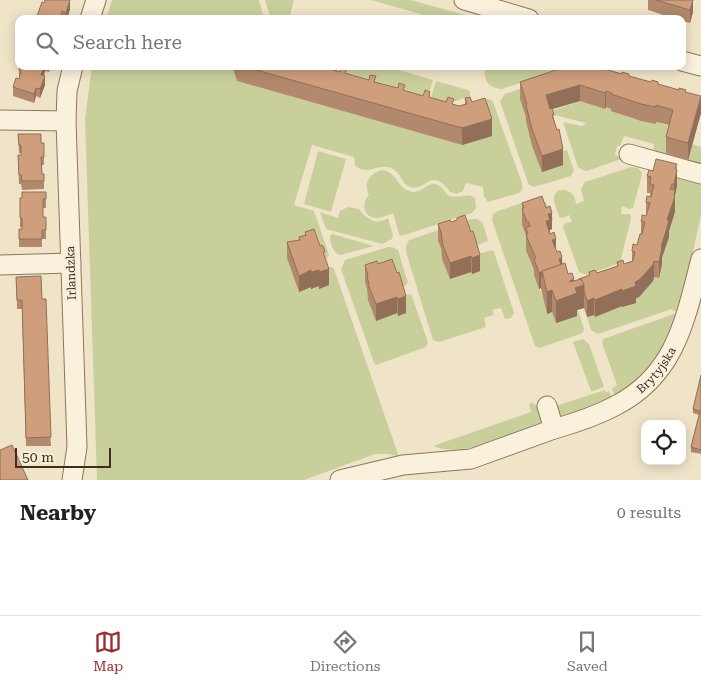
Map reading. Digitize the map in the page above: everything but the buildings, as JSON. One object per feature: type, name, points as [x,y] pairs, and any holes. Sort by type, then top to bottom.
[{"type":"street","points":[[91,15],[96,0]]},
{"type":"street","points":[[464,0],[515,15]]},
{"type":"street","points":[[686,62],[701,66]]},
{"type":"street","name":"Irlandzka","points":[[72,70],[67,91],[66,121],[77,447],[72,480]]},
{"type":"street","points":[[0,120],[66,121]]},
{"type":"street","points":[[629,154],[701,174]]},
{"type":"street","name":"Brytyjska","points":[[340,480],[403,464],[471,458],[586,419],[616,406],[634,395],[658,372],[672,352],[687,313],[701,259]]},
{"type":"street","points":[[0,265],[71,264]]},
{"type":"street","points":[[547,406],[554,430]]},
{"type":"green space","points":[[112,0],[259,0],[263,15],[107,15]]},
{"type":"green space","points":[[265,0],[294,0],[290,15],[270,15]]},
{"type":"green space","points":[[371,0],[411,0],[465,15],[424,15]]},
{"type":"green space","points":[[91,70],[233,70],[237,81],[462,145],[483,99],[490,99],[493,102],[522,183],[522,190],[519,193],[488,202],[484,197],[483,187],[466,183],[463,191],[457,194],[450,192],[443,184],[433,180],[420,187],[410,187],[391,168],[381,167],[363,170],[355,165],[354,157],[312,145],[294,205],[314,211],[329,255],[326,259],[317,262],[288,258],[299,292],[311,287],[312,289],[319,286],[320,289],[323,269],[331,267],[334,269],[399,457],[389,454],[375,454],[304,480],[97,480],[85,119]]},
{"type":"green space","points":[[338,70],[399,70],[433,80],[428,97]]},
{"type":"green space","points":[[558,70],[502,89],[493,87],[487,82],[485,71]]},
{"type":"green space","points":[[562,75],[527,121],[537,159],[567,150],[574,171],[571,176],[534,187],[528,184],[500,101],[505,94]]},
{"type":"green space","points":[[436,81],[468,90],[470,96],[450,103],[431,98]]},
{"type":"green space","points":[[581,101],[605,109],[606,107],[609,108],[631,118],[673,127],[676,157],[688,160],[692,144],[701,147],[701,169],[653,152],[654,144],[624,136],[620,146],[617,146],[615,155],[624,158],[587,171],[582,170],[578,167],[563,122],[582,126],[586,123],[554,115],[551,111]]},
{"type":"green space","points":[[318,151],[346,159],[331,212],[304,204]]},
{"type":"green space","points":[[631,167],[638,168],[642,175],[633,208],[629,209],[622,206],[621,214],[630,214],[631,218],[620,263],[587,275],[579,272],[563,227],[565,223],[572,222],[569,215],[563,218],[559,217],[554,196],[556,192],[564,190],[572,194],[576,204],[584,201],[581,189],[585,182]]},
{"type":"green space","points":[[382,170],[394,176],[409,191],[417,191],[434,184],[441,187],[449,196],[472,196],[475,198],[476,208],[472,213],[401,236],[393,213],[377,218],[369,216],[365,210],[366,198],[369,195],[367,183],[374,173]]},
{"type":"green space","points":[[654,170],[701,181],[701,215],[680,311],[673,311],[672,309],[598,334],[591,330],[587,317],[594,315],[595,317],[622,307],[635,298],[654,277],[659,278],[661,263],[669,237],[667,237],[675,213],[647,185],[651,171]]},
{"type":"green space","points":[[536,198],[546,203],[553,221],[522,226],[527,239],[526,252],[547,306],[545,307],[547,314],[552,312],[556,323],[578,310],[584,329],[580,334],[540,348],[535,346],[492,220],[493,214],[498,211]]},
{"type":"green space","points":[[348,207],[359,209],[365,216],[375,221],[388,218],[393,235],[392,239],[382,244],[326,229],[320,212],[338,218],[340,211]]},
{"type":"green space","points":[[471,219],[477,219],[483,223],[488,241],[471,248],[442,252],[442,259],[451,279],[471,272],[471,274],[474,255],[492,250],[514,313],[511,318],[505,319],[501,308],[492,310],[494,315],[484,318],[486,327],[439,342],[433,340],[406,252],[406,246],[409,240]]},
{"type":"green space","points":[[332,234],[374,246],[340,255],[332,247],[330,236]]},
{"type":"green space","points":[[388,247],[398,250],[408,283],[399,288],[393,288],[365,282],[372,312],[377,320],[397,313],[398,316],[401,296],[411,294],[428,342],[426,347],[376,365],[341,269],[345,260]]},
{"type":"green space","points":[[674,314],[679,314],[656,365],[616,399],[612,389],[617,385],[602,343],[603,339]]},
{"type":"green space","points":[[583,339],[589,344],[604,387],[593,391],[591,391],[573,342]]},
{"type":"green space","points":[[605,390],[606,393],[609,391],[613,400],[561,418],[557,416],[556,406]]},
{"type":"green space","points":[[531,402],[539,407],[545,423],[489,444],[459,449],[445,449],[433,446],[531,412],[529,405]]}]
